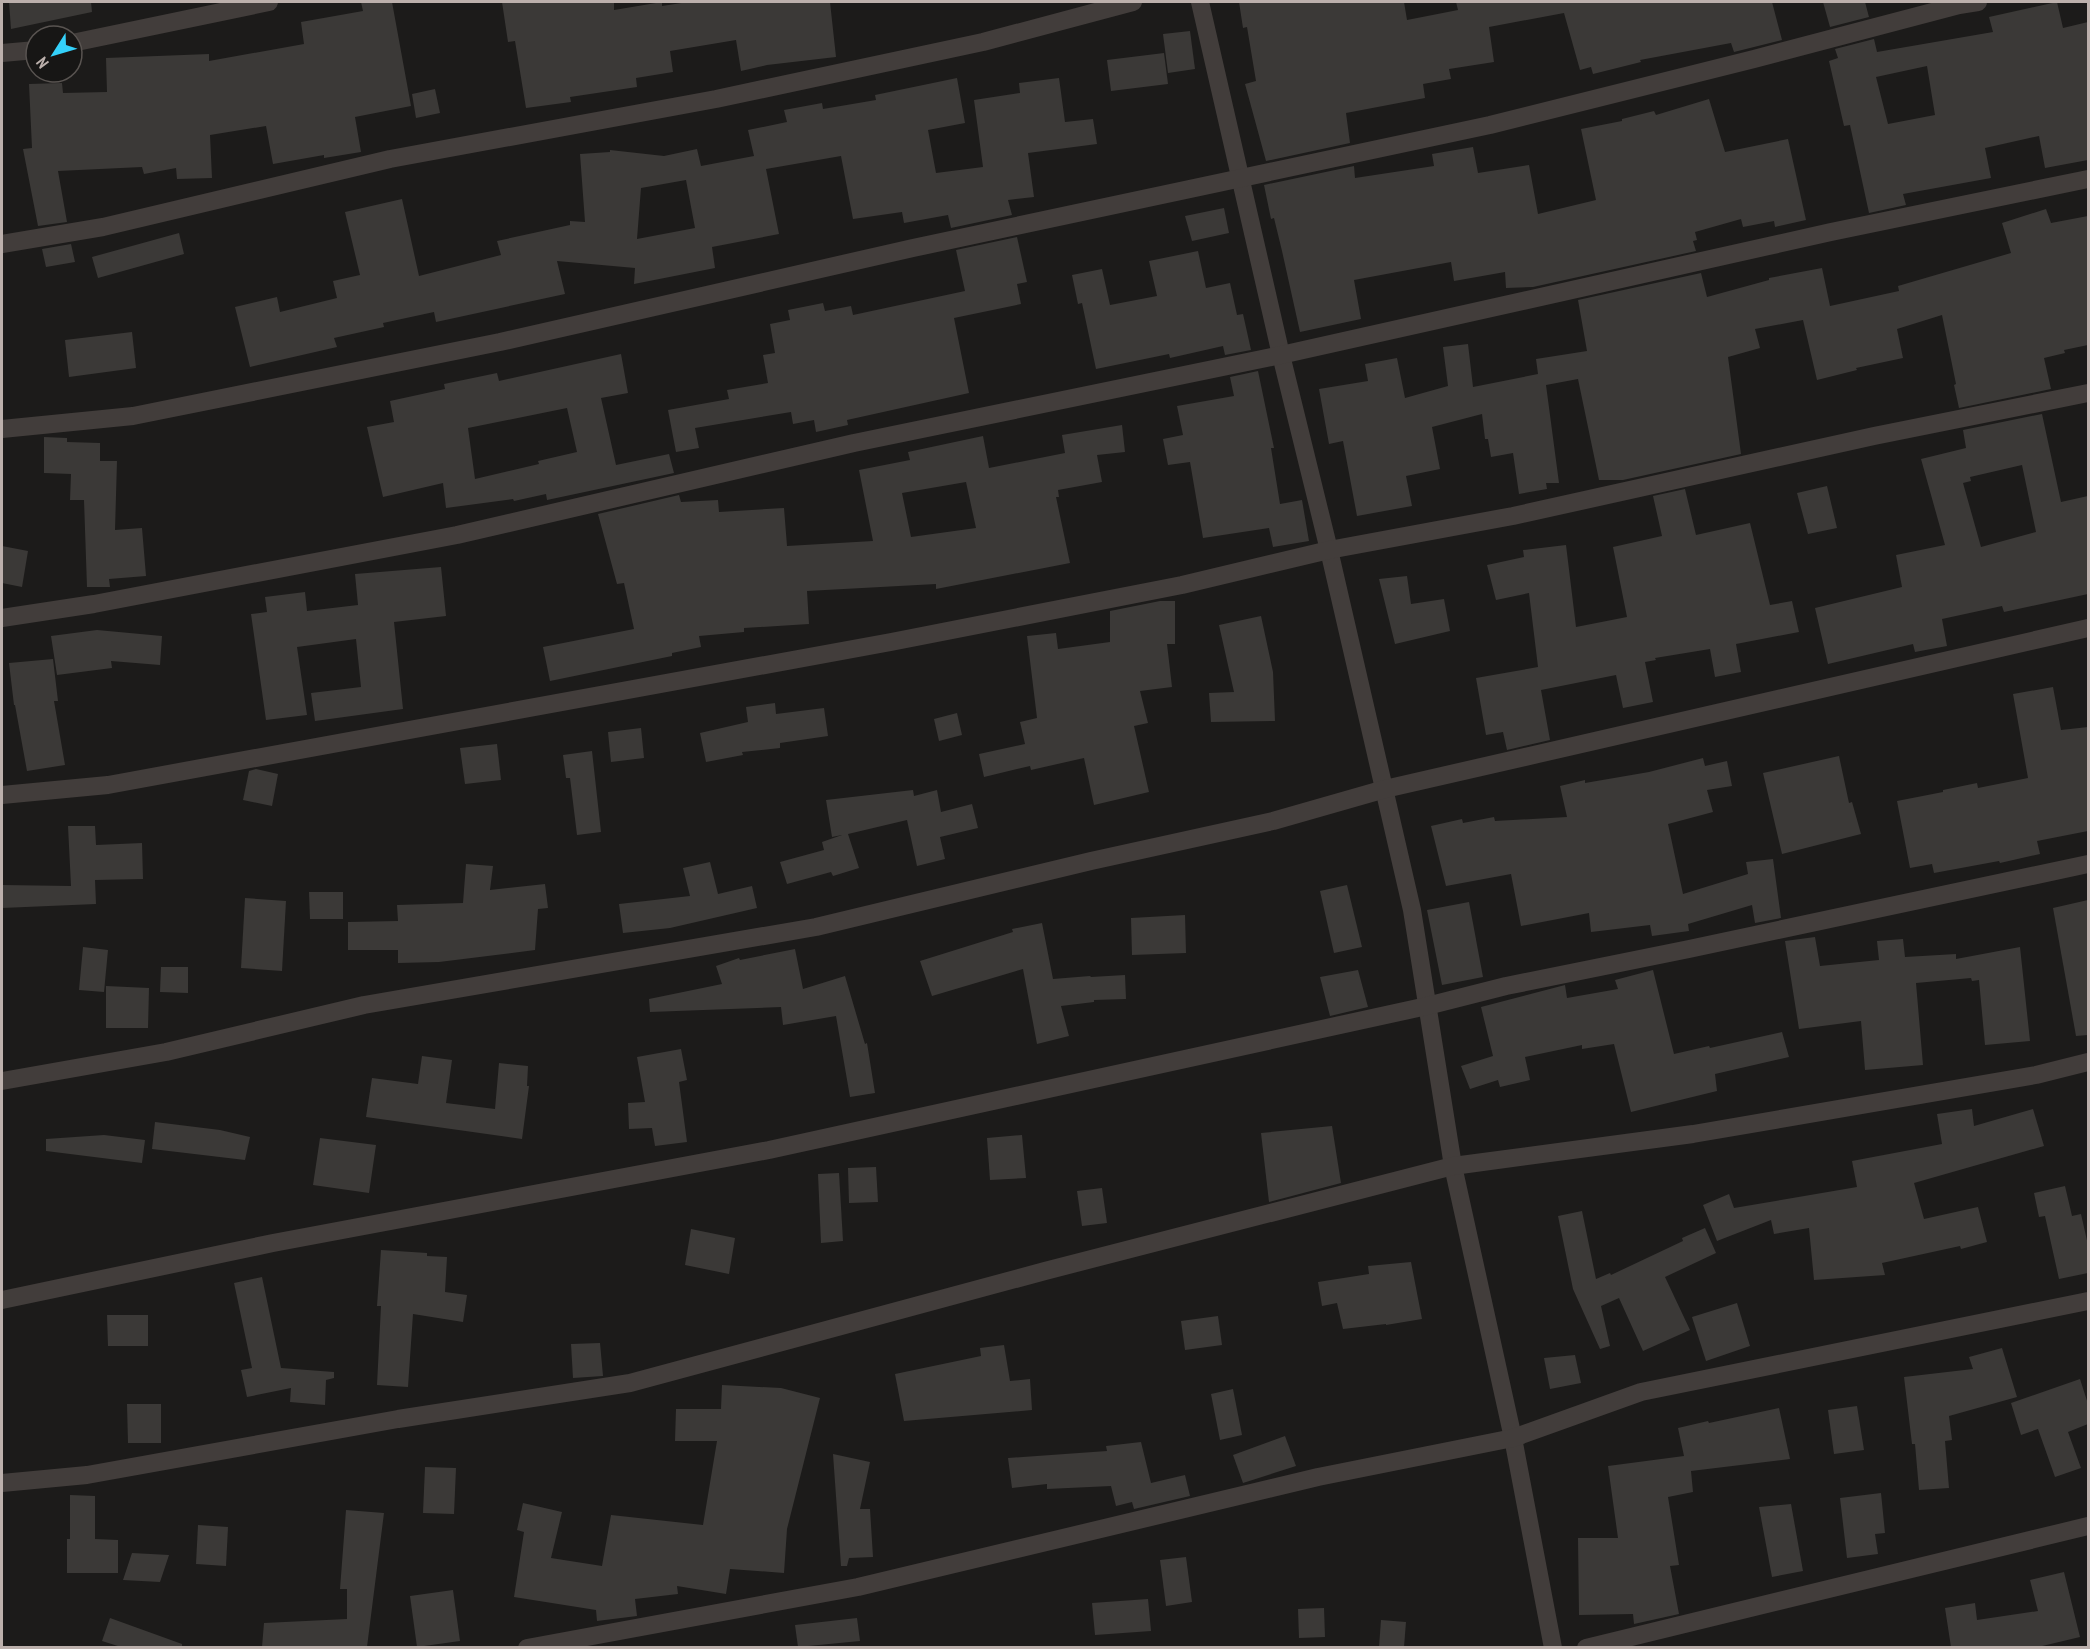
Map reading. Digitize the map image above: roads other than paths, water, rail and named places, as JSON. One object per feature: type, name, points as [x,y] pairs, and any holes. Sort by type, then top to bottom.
[{"type":"street","points":[[84,41],[269,2]]},
{"type":"street","points":[[2,244],[104,227],[390,159],[716,99],[983,42],[1133,2]]},
{"type":"street","points":[[1200,2],[1412,910],[1453,1166],[1513,1438],[1553,1647]]},
{"type":"street","points":[[2,429],[133,416],[500,342],[890,253],[1491,125],[1977,2]]},
{"type":"street","points":[[2,53],[24,51]]},
{"type":"street","points":[[2,618],[94,604],[457,535],[854,443],[1281,355],[1831,232],[2088,179]]},
{"type":"street","points":[[2,795],[108,785],[891,642],[1182,585],[1329,550],[1513,516],[1874,435],[2088,393]]},
{"type":"street","points":[[2,1081],[166,1052],[364,1005],[816,927],[1091,861],[1273,821],[1385,789],[2088,628]]},
{"type":"street","points":[[2,1300],[285,1241],[769,1150],[1427,1006],[1506,986],[1701,947],[2088,864]]},
{"type":"street","points":[[2,1483],[87,1475],[398,1419],[630,1383],[1057,1268],[1453,1166],[1693,1134],[2036,1076],[2088,1062]]},
{"type":"street","points":[[527,1647],[858,1587],[1318,1477],[1513,1438],[1641,1392],[2088,1301]]},
{"type":"street","points":[[1586,1647],[2088,1526]]}]
